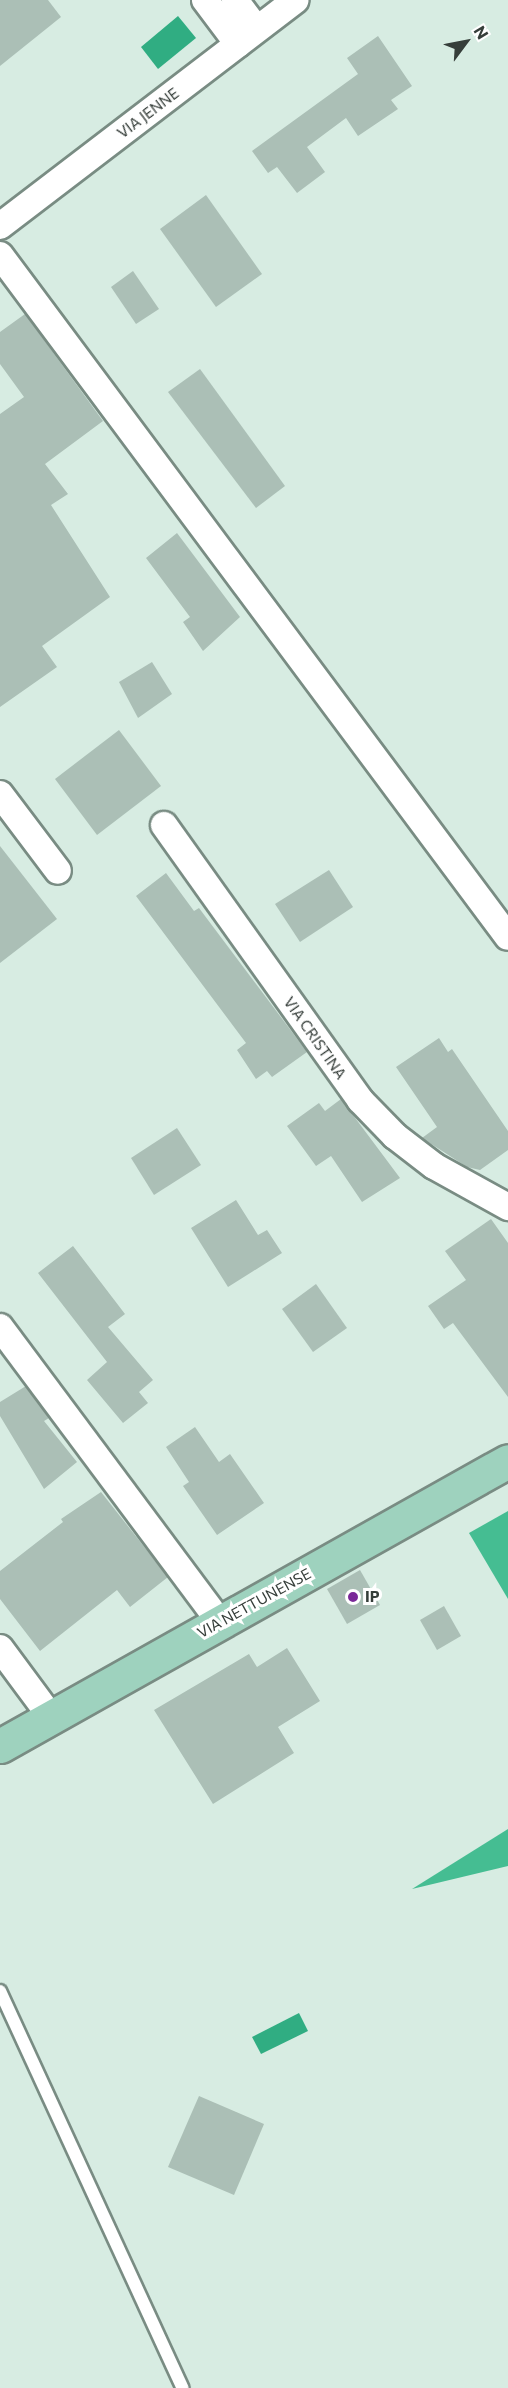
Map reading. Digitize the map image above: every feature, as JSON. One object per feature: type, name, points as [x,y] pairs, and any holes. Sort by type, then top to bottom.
[{"type":"main road","name":"VIA NETTUNENSE","points":[[0,1746],[508,1461]]},
{"type":"street","points":[[205,0],[248,37]]},
{"type":"street","points":[[235,0],[248,37]]},
{"type":"street","name":"VIA JENNE","points":[[0,226],[296,0]]},
{"type":"street","points":[[0,255],[508,937]]},
{"type":"street","points":[[0,794],[58,871]]},
{"type":"street","name":"VIA CRISTINA","points":[[164,825],[368,1109],[395,1136],[434,1166],[508,1207]]},
{"type":"street","points":[[0,1327],[220,1622]]},
{"type":"street","points":[[0,1648],[51,1717]]},
{"type":"lane","points":[[0,1991],[183,2388]]},
{"type":"shaded area","points":[[178,16],[196,38],[158,69],[141,47]]},
{"type":"shaded area","points":[[508,1511],[508,1599],[469,1533]]},
{"type":"shaded area","points":[[508,1829],[508,1866],[412,1889]]},
{"type":"shaded area","points":[[299,2013],[308,2031],[261,2054],[252,2037]]},
{"type":"building","points":[[0,0],[48,0],[61,17],[0,66]]},
{"type":"building","points":[[378,36],[412,86],[391,100],[398,109],[358,136],[346,118],[307,147],[325,172],[297,193],[277,167],[268,173],[252,151],[358,74],[347,58]]},
{"type":"building","points":[[206,195],[262,274],[216,307],[160,229]]},
{"type":"building","points":[[133,271],[159,309],[136,324],[111,287]]},
{"type":"building","points":[[25,314],[103,421],[45,464],[68,494],[51,505],[110,597],[42,646],[57,667],[0,707],[0,414],[24,397],[0,364],[0,332]]},
{"type":"building","points":[[200,369],[285,486],[256,508],[168,392]]},
{"type":"building","points":[[177,533],[240,617],[203,651],[183,622],[190,617],[146,558]]},
{"type":"building","points":[[152,662],[172,694],[138,718],[119,682]]},
{"type":"building","points":[[119,730],[161,786],[97,835],[55,779]]},
{"type":"building","points":[[0,846],[57,919],[0,963]]},
{"type":"building","points":[[329,870],[353,907],[300,942],[275,904]]},
{"type":"building","points":[[166,873],[194,911],[199,908],[307,1052],[272,1077],[267,1071],[256,1079],[237,1050],[246,1043],[136,896]]},
{"type":"building","points":[[439,1038],[448,1052],[452,1049],[508,1131],[508,1150],[480,1170],[467,1167],[422,1138],[437,1127],[396,1067]]},
{"type":"building","points":[[341,1099],[400,1178],[362,1202],[331,1156],[316,1166],[287,1126],[319,1103],[325,1111]]},
{"type":"building","points":[[177,1128],[201,1165],[154,1195],[131,1158]]},
{"type":"building","points":[[236,1200],[258,1235],[267,1230],[282,1253],[228,1287],[191,1228]]},
{"type":"building","points":[[491,1219],[508,1243],[508,1397],[453,1323],[444,1329],[428,1306],[466,1280],[445,1251]]},
{"type":"building","points":[[73,1246],[125,1314],[108,1327],[153,1380],[139,1392],[148,1403],[123,1423],[87,1380],[107,1362],[38,1273]]},
{"type":"building","points":[[316,1284],[347,1328],[313,1352],[282,1309]]},
{"type":"building","points":[[26,1386],[49,1418],[44,1421],[77,1462],[44,1489],[0,1416],[0,1402]]},
{"type":"building","points":[[195,1427],[219,1462],[230,1454],[264,1503],[217,1535],[183,1486],[189,1482],[166,1447]]},
{"type":"building","points":[[101,1492],[168,1577],[130,1607],[117,1590],[40,1651],[0,1599],[0,1571],[63,1522],[61,1519]]},
{"type":"building","name":"IP","points":[[360,1570],[380,1605],[347,1624],[327,1589]]},
{"type":"building","points":[[444,1606],[461,1636],[437,1650],[420,1620]]},
{"type":"building","points":[[287,1648],[320,1701],[278,1727],[294,1753],[213,1804],[154,1710],[249,1654],[257,1667]]},
{"type":"building","points":[[199,2096],[264,2124],[234,2195],[168,2167]]},
{"type":"place","name":"IP","points":[[353,1597]]}]
